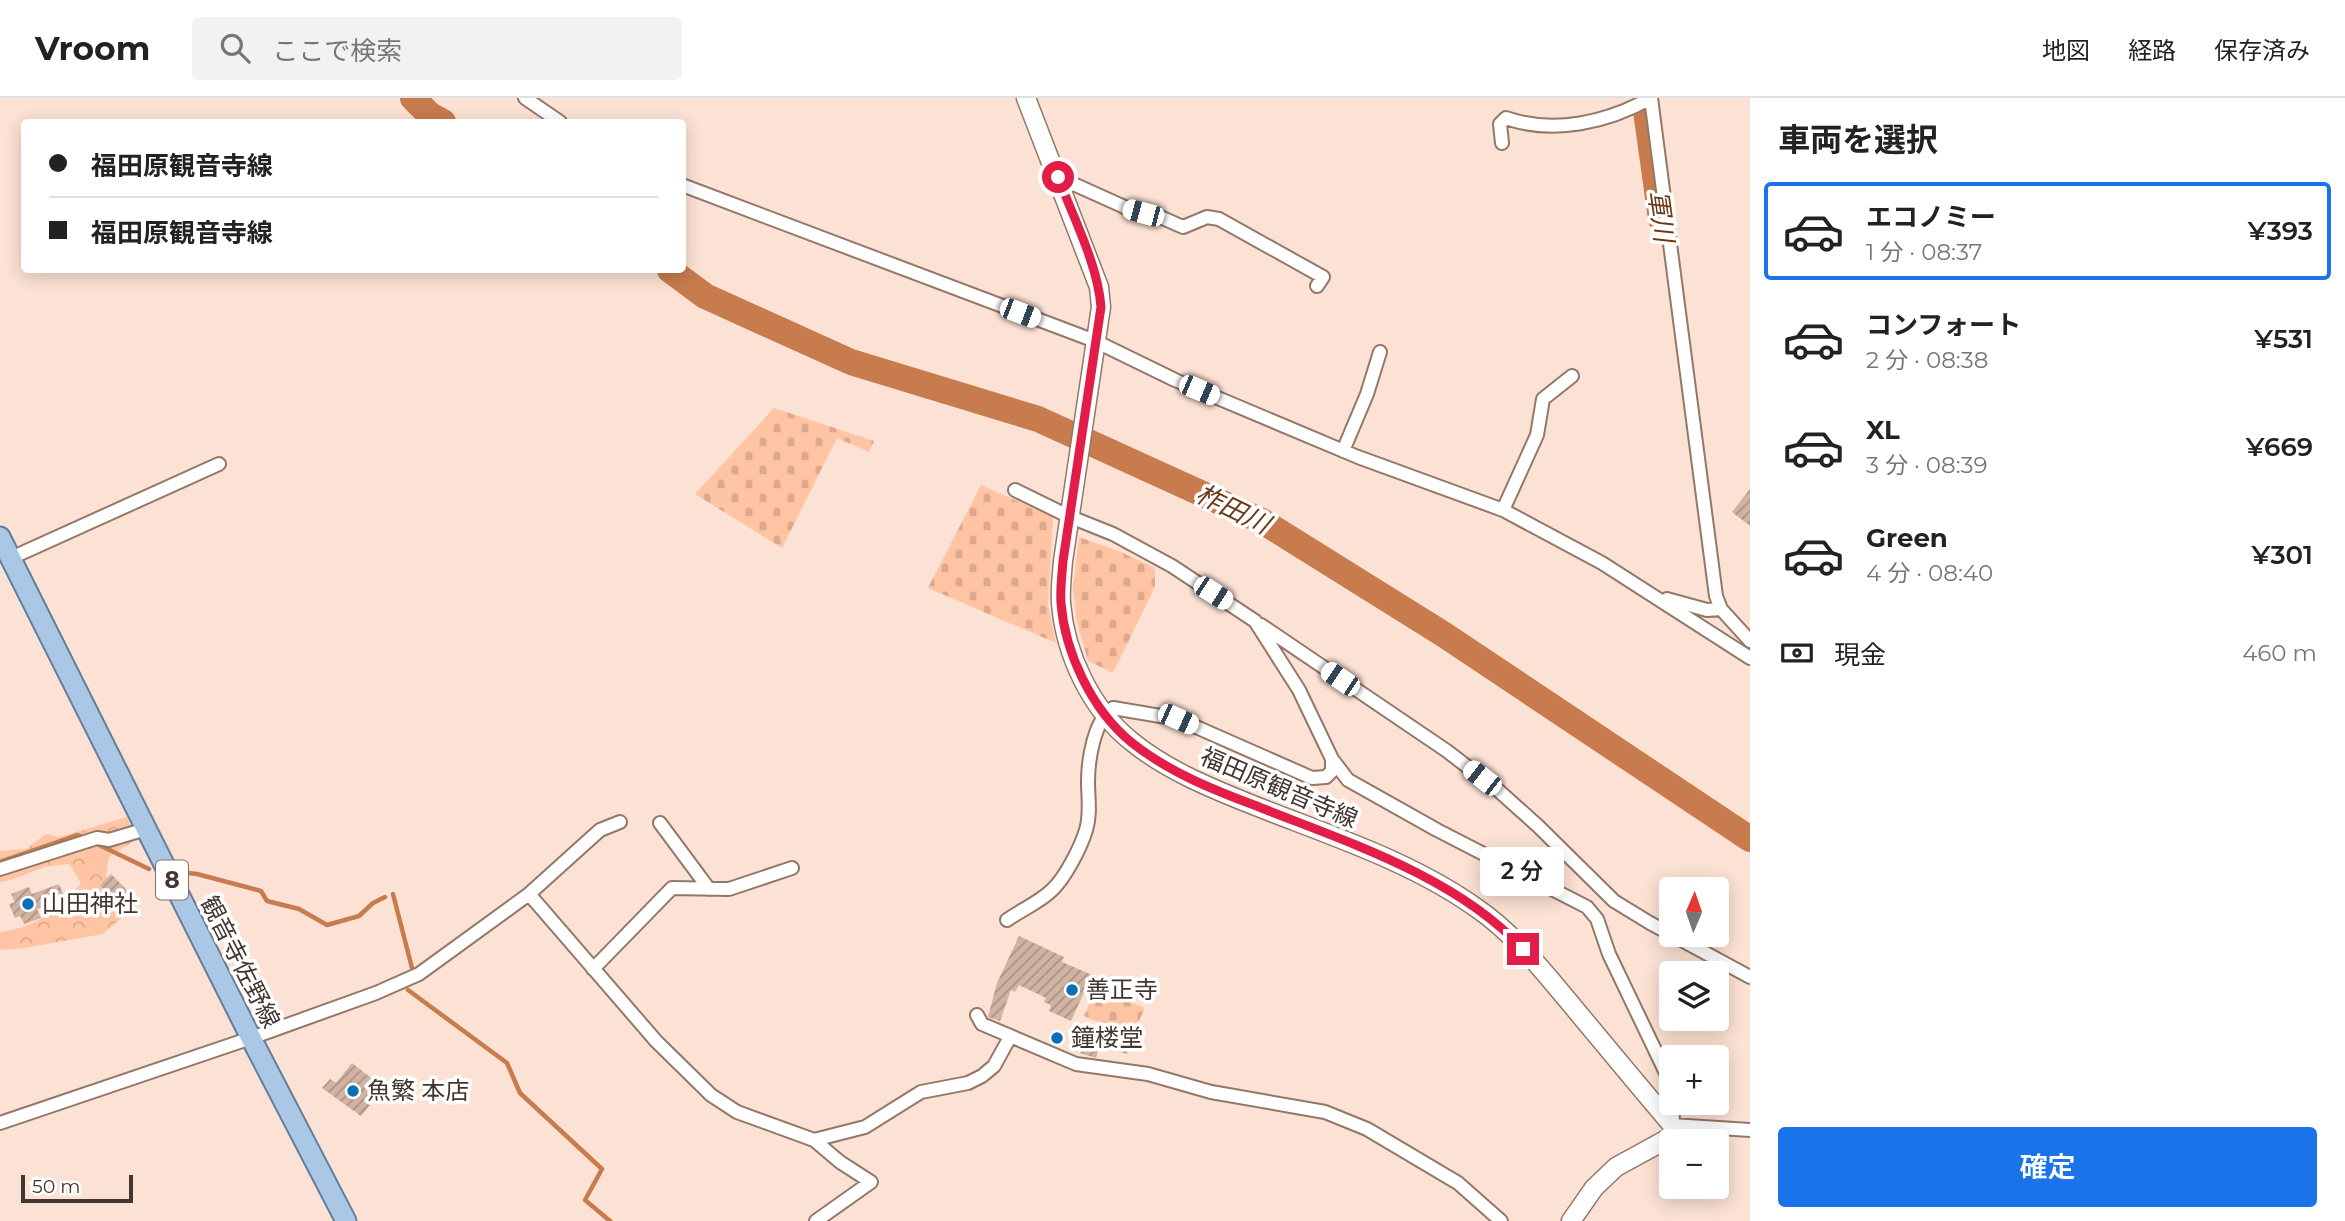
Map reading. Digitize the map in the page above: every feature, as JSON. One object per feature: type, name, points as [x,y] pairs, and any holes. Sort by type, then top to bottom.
[{"type":"main road","name":"福田原観音寺線","points":[[1026,98],[1100,287],[1101,307],[1068,516],[1061,601],[1066,634],[1077,670],[1105,713],[1130,741],[1166,765],[1216,790],[1401,865],[1478,909],[1510,934],[1672,1125]]},
{"type":"main road","name":"観音寺佐野線","points":[[0,537],[251,1038],[346,1221]]},
{"type":"main road","points":[[1571,1221],[1594,1188],[1616,1167],[1669,1139],[1673,1133],[1672,1125]]},
{"type":"street","points":[[525,98],[556,119]]},
{"type":"street","points":[[1502,142],[1500,124],[1506,118],[1519,123],[1554,126],[1604,120],[1651,98],[1716,596],[1721,609],[1750,641]]},
{"type":"street","points":[[1058,177],[1129,209],[1158,216],[1183,227],[1207,217],[1219,219],[1323,277],[1317,286]]},
{"type":"street","points":[[686,187],[1095,341],[1175,380],[1343,451],[1503,510],[1602,563],[1750,659]]},
{"type":"street","points":[[1343,451],[1367,394],[1380,352]]},
{"type":"street","points":[[1503,510],[1537,435],[1543,399],[1572,376]]},
{"type":"street","points":[[11,558],[219,464]]},
{"type":"street","points":[[1015,490],[1113,534],[1172,566],[1447,751],[1538,825],[1614,901],[1750,977]]},
{"type":"street","points":[[1655,596],[1707,610],[1721,609]]},
{"type":"street","points":[[1255,621],[1299,690],[1332,759],[1348,780],[1437,830],[1587,907],[1597,919],[1609,954],[1659,1058]]},
{"type":"street","points":[[1007,920],[1052,891],[1065,873],[1087,830],[1089,764],[1105,713],[1113,708],[1178,719],[1312,778],[1326,777],[1332,771],[1332,759]]},
{"type":"street","points":[[0,1123],[251,1038],[376,993],[419,974],[529,894],[600,830],[620,822]]},
{"type":"street","points":[[660,823],[709,888]]},
{"type":"street","points":[[0,869],[97,838],[109,840],[146,829]]},
{"type":"street","points":[[593,969],[672,888],[729,889],[792,868]]},
{"type":"street","points":[[529,894],[656,1041],[711,1095],[737,1112],[814,1140],[840,1162],[871,1182],[816,1221]]},
{"type":"street","points":[[1597,919],[1614,901]]},
{"type":"street","points":[[977,1015],[982,1024],[1076,1064],[1148,1074],[1211,1092],[1325,1112],[1367,1129],[1458,1183],[1501,1221]]},
{"type":"street","points":[[814,1140],[865,1128],[921,1092],[968,1083],[982,1076],[994,1066],[1010,1037]]},
{"type":"street","points":[[1673,1115],[1672,1125],[1750,1130]]},
{"type":"green space","points":[[774,408],[874,441],[869,452],[837,438],[782,548],[695,494]]},
{"type":"green space","points":[[981,485],[1053,517],[1048,605],[1056,643],[928,588]]},
{"type":"green space","points":[[1079,537],[1155,568],[1155,587],[1113,673],[1088,661],[1077,622],[1073,590]]},
{"type":"green space","points":[[127,817],[137,839],[109,857],[106,875],[125,915],[103,934],[0,950],[0,932],[25,926],[46,916],[81,883],[69,864],[44,867],[0,882],[0,851],[26,849],[46,834],[59,837]]},
{"type":"green space","points":[[1096,988],[1145,1008],[1132,1036],[1084,1016]]},
{"type":"building","points":[[1750,489],[1750,526],[1732,512]]},
{"type":"building","points":[[111,874],[139,902],[128,913],[100,885]]},
{"type":"building","name":"山田神社","points":[[59,884],[65,898],[37,909],[41,918],[24,924],[20,916],[15,918],[9,904],[15,902],[11,894],[29,887],[32,894]]},
{"type":"building","points":[[1019,936],[1064,957],[1062,962],[1092,975],[1071,1021],[1049,1011],[1051,1005],[1044,1002],[1046,998],[1019,985],[1015,992],[1011,990],[1000,1021],[988,1017],[997,983]]},
{"type":"building","points":[[1087,1031],[1103,1036],[1096,1058],[1080,1053]]},
{"type":"building","points":[[1107,1031],[1132,1039],[1127,1054],[1102,1046]]},
{"type":"building","name":"魚繁 本店","points":[[352,1063],[384,1088],[361,1116],[322,1088],[330,1079],[336,1083]]},
{"type":"waterway","name":"柞田川","points":[[413,98],[437,119]]},
{"type":"waterway","name":"軍川","points":[[1646,111],[1661,219]]},
{"type":"waterway","name":"柞田川","points":[[674,273],[705,296],[851,362],[1038,419],[1262,521],[1443,634],[1750,839]]},
{"type":"waterway","points":[[0,862],[78,835],[85,838]]},
{"type":"waterway","points":[[93,842],[149,869]]},
{"type":"waterway","points":[[179,872],[197,874],[261,891],[267,901],[299,909],[327,925],[359,916],[373,903],[385,897]]},
{"type":"waterway","points":[[393,894],[412,968]]},
{"type":"waterway","points":[[408,990],[507,1063],[520,1093],[602,1169],[585,1200],[610,1221]]},
{"type":"place","name":"山田神社","points":[[28,904]]},
{"type":"place","name":"善正寺","points":[[1072,990]]},
{"type":"place","name":"鐘楼堂","points":[[1057,1038]]},
{"type":"place","name":"魚繁 本店","points":[[353,1091]]},
{"type":"route","points":[[1058,177],[1100,287],[1101,307],[1063,561],[1061,601],[1066,634],[1077,670],[1105,713],[1130,741],[1166,765],[1216,790],[1401,865],[1440,885],[1478,909],[1510,934],[1523,949]]}]
